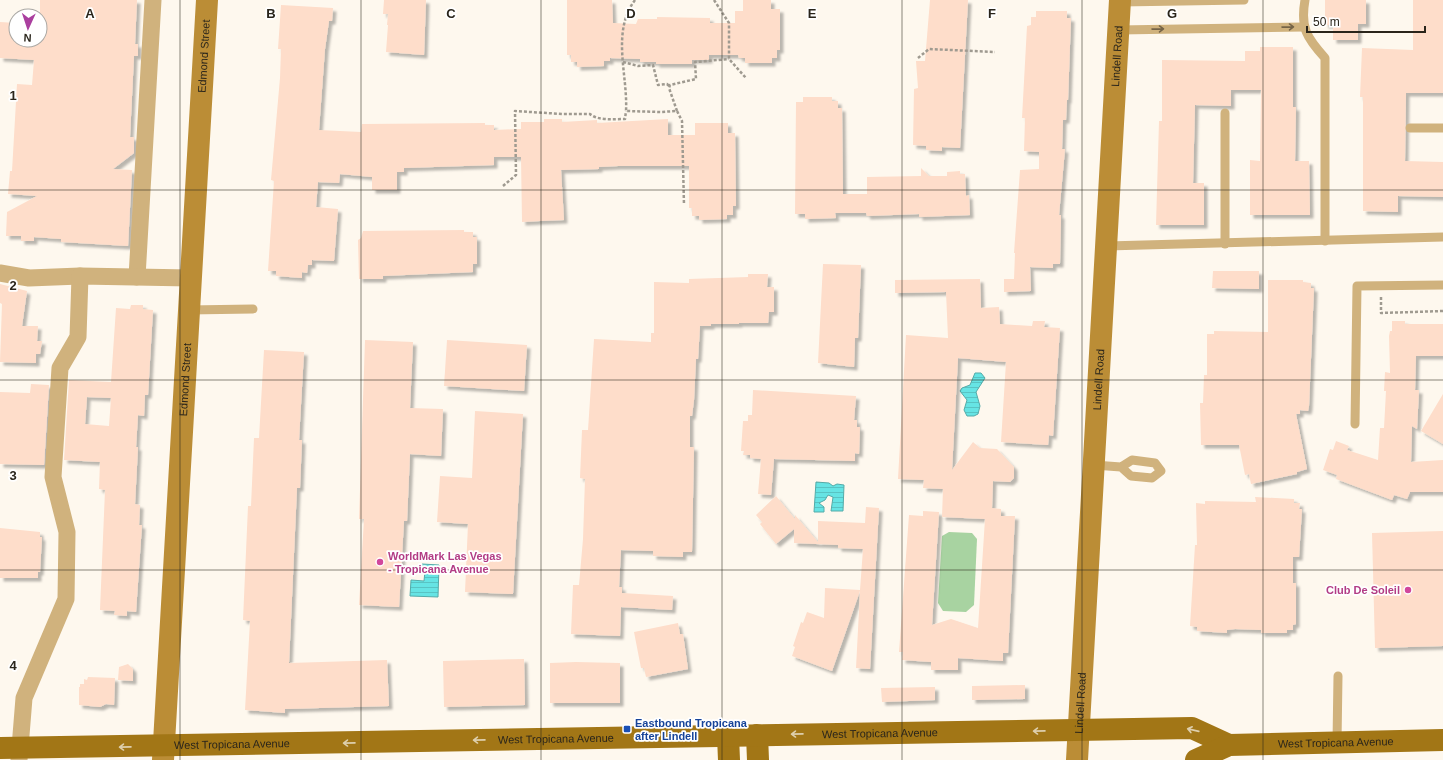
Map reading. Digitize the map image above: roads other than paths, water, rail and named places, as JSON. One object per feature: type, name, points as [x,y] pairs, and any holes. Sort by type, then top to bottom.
[{"type":"main road","name":"West Tropicana Avenue","points":[[13,752],[164,753],[420,751],[757,735],[1192,728],[1229,745]]},
{"type":"main road","points":[[757,735],[758,760]]},
{"type":"main road","points":[[728,736],[729,760]]},
{"type":"main road","name":"West Tropicana Avenue","points":[[1196,760],[1229,745],[1443,740]]},
{"type":"street","points":[[137,277],[153,0]]},
{"type":"street","name":"Edmond Street","points":[[164,753],[188,310],[207,0]]},
{"type":"street","name":"Lindell Road","points":[[1077,760],[1120,1]]},
{"type":"street","points":[[0,273],[29,278],[80,276],[190,278]]},
{"type":"street","points":[[13,752],[24,698],[66,599],[67,532],[53,477],[60,368],[78,337],[80,276]]},
{"type":"lane","points":[[1120,1],[1244,0]]},
{"type":"lane","points":[[1305,0],[1302,16],[1304,27],[1311,42],[1325,58],[1326,241]]},
{"type":"lane","points":[[1118,30],[1304,27]]},
{"type":"lane","points":[[1225,113],[1225,244]]},
{"type":"lane","points":[[1410,128],[1443,128]]},
{"type":"lane","points":[[1106,246],[1443,237]]},
{"type":"lane","points":[[1355,424],[1357,286],[1443,285]]},
{"type":"lane","points":[[188,310],[253,309]]},
{"type":"lane","points":[[1094,465],[1121,467]]},
{"type":"lane","points":[[1337,742],[1338,676]]},
{"type":"water","points":[[975,373],[981,373],[985,378],[976,392],[980,406],[978,414],[974,416],[967,416],[964,410],[967,400],[960,391],[962,388],[970,385]]},
{"type":"water","points":[[816,482],[829,483],[833,486],[837,484],[844,485],[843,511],[831,511],[833,497],[828,495],[825,500],[819,503],[824,507],[824,512],[814,512]]},
{"type":"water","points":[[422,564],[439,565],[438,597],[410,596],[411,580],[424,581],[425,571],[422,570]]},
{"type":"place","name":"WorldMark Las Vegas - Tropicana Avenue","points":[[380,562]]},
{"type":"place","name":"Club De Soleil","points":[[1408,590]]},
{"type":"place","name":"Eastbound Tropicana after Lindell","points":[[627,729]]}]
